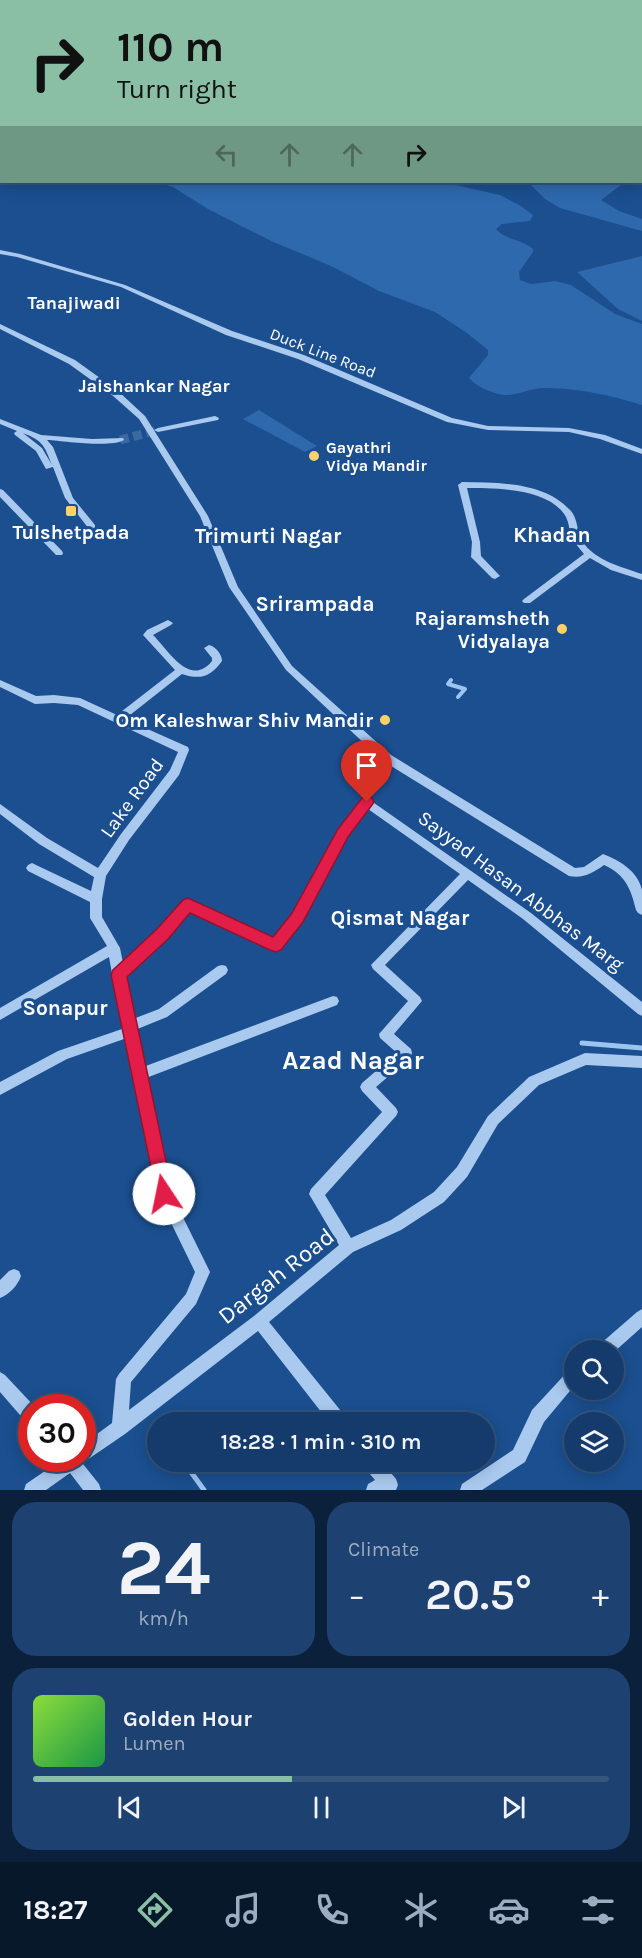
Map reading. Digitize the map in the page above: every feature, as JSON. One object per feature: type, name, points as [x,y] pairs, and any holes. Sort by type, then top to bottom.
[{"type":"street","name":"Duck Line Road","points":[[0,252],[18,255],[123,286],[229,333],[301,357],[450,420],[488,428],[569,430],[602,437],[642,452]]},
{"type":"street","points":[[0,326],[72,362],[160,430],[215,418]]},
{"type":"street","points":[[142,418],[204,516],[234,587],[289,668],[387,758],[573,873],[587,871],[603,859],[620,866],[636,883],[642,910]]},
{"type":"street","points":[[0,421],[40,437],[92,441],[120,440]]},
{"type":"street","points":[[0,428],[24,436],[39,450],[49,467]]},
{"type":"street","points":[[40,437],[48,447],[69,498],[92,527]]},
{"type":"street","points":[[495,576],[476,557],[476,542],[462,485],[518,487],[531,490],[569,514],[576,538],[590,554],[603,563],[640,576]]},
{"type":"street","points":[[0,492],[59,553]]},
{"type":"street","points":[[527,601],[590,554]]},
{"type":"street","points":[[168,623],[148,635],[181,670],[192,676],[207,673],[217,662],[217,657],[208,648]]},
{"type":"street","points":[[118,719],[181,670]]},
{"type":"street","name":"Lake Road","points":[[0,683],[35,700],[54,699],[80,702],[184,750],[175,772],[99,875],[96,918],[114,948]]},
{"type":"street","name":"Sayyad Hasan Abbhas Marg","points":[[119,975],[162,934],[188,904],[276,946],[297,918],[343,833],[367,802],[527,916],[642,1010]]},
{"type":"street","points":[[0,808],[43,841],[99,875]]},
{"type":"street","points":[[32,868],[96,899]]},
{"type":"street","points":[[348,1247],[316,1194],[391,1112],[367,1087],[406,1053],[385,1034],[416,1001],[377,964],[467,874]]},
{"type":"street","points":[[0,1014],[114,948],[164,1194],[203,1272],[192,1299],[124,1379],[119,1428]]},
{"type":"street","points":[[0,1089],[63,1055],[129,1030],[163,1013],[222,970]]},
{"type":"street","points":[[139,1075],[333,1001]]},
{"type":"street","name":"Dargah Road","points":[[96,1444],[259,1321],[348,1247],[396,1226],[439,1197],[462,1172],[493,1120],[534,1081],[585,1059],[642,1062]]},
{"type":"street","points":[[0,1291],[14,1276]]},
{"type":"street","points":[[616,1340],[642,1317]]},
{"type":"street","points":[[259,1321],[331,1412]]},
{"type":"street","points":[[0,1380],[18,1400]]},
{"type":"street","points":[[468,1490],[519,1456],[538,1416],[564,1386]]},
{"type":"street","name":"Dargah Road","points":[[32,1490],[56,1472]]},
{"type":"street","points":[[83,1472],[93,1490]]},
{"type":"street","points":[[374,1490],[377,1487],[390,1485],[379,1472]]},
{"type":"shaded area","points":[[159,183],[446,183],[500,195],[533,215],[530,221],[502,224],[496,229],[533,249],[519,272],[520,280],[531,284],[555,281],[571,285],[615,314],[642,324],[642,405],[606,395],[569,389],[539,388],[503,395],[484,389],[469,378],[488,355],[488,350],[435,312],[379,291],[331,266],[271,241],[208,209],[173,187]]},
{"type":"shaded area","points":[[529,183],[624,183],[601,200],[619,211],[642,219],[642,231],[560,208],[545,199]]},
{"type":"shaded area","points":[[642,256],[642,321],[618,309],[577,272]]},
{"type":"shaded area","points":[[259,410],[317,446],[305,452],[243,419]]},
{"type":"waterway","points":[[451,680],[448,684],[465,689],[458,697]]},
{"type":"waterway","points":[[582,1043],[642,1048]]},
{"type":"waterway","points":[[191,1472],[204,1490]]},
{"type":"tunnel","points":[[120,440],[158,430]]},
{"type":"place","name":"Gayathri Vidya Mandir","points":[[314,456]]},
{"type":"place","name":"Tulshetpada","points":[[71,511]]},
{"type":"place","name":"Rajaramsheth Vidyalaya","points":[[562,629]]},
{"type":"place","name":"Om Kaleshwar Shiv Mandir","points":[[385,720]]},
{"type":"district","name":"Tanajiwadi","points":[[74,303]]},
{"type":"district","name":"Jaishankar Nagar","points":[[154,386]]},
{"type":"district","name":"Khadan","points":[[552,535]]},
{"type":"district","name":"Trimurti Nagar","points":[[268,536]]},
{"type":"district","name":"Srirampada","points":[[315,604]]},
{"type":"district","name":"Qismat Nagar","points":[[400,918]]},
{"type":"district","name":"Sonapur","points":[[65,1008]]},
{"type":"district","name":"Azad Nagar","points":[[353,1060]]},
{"type":"route","points":[[164,1194],[119,975],[162,934],[188,904],[276,946],[297,918],[343,833],[367,802]]}]
